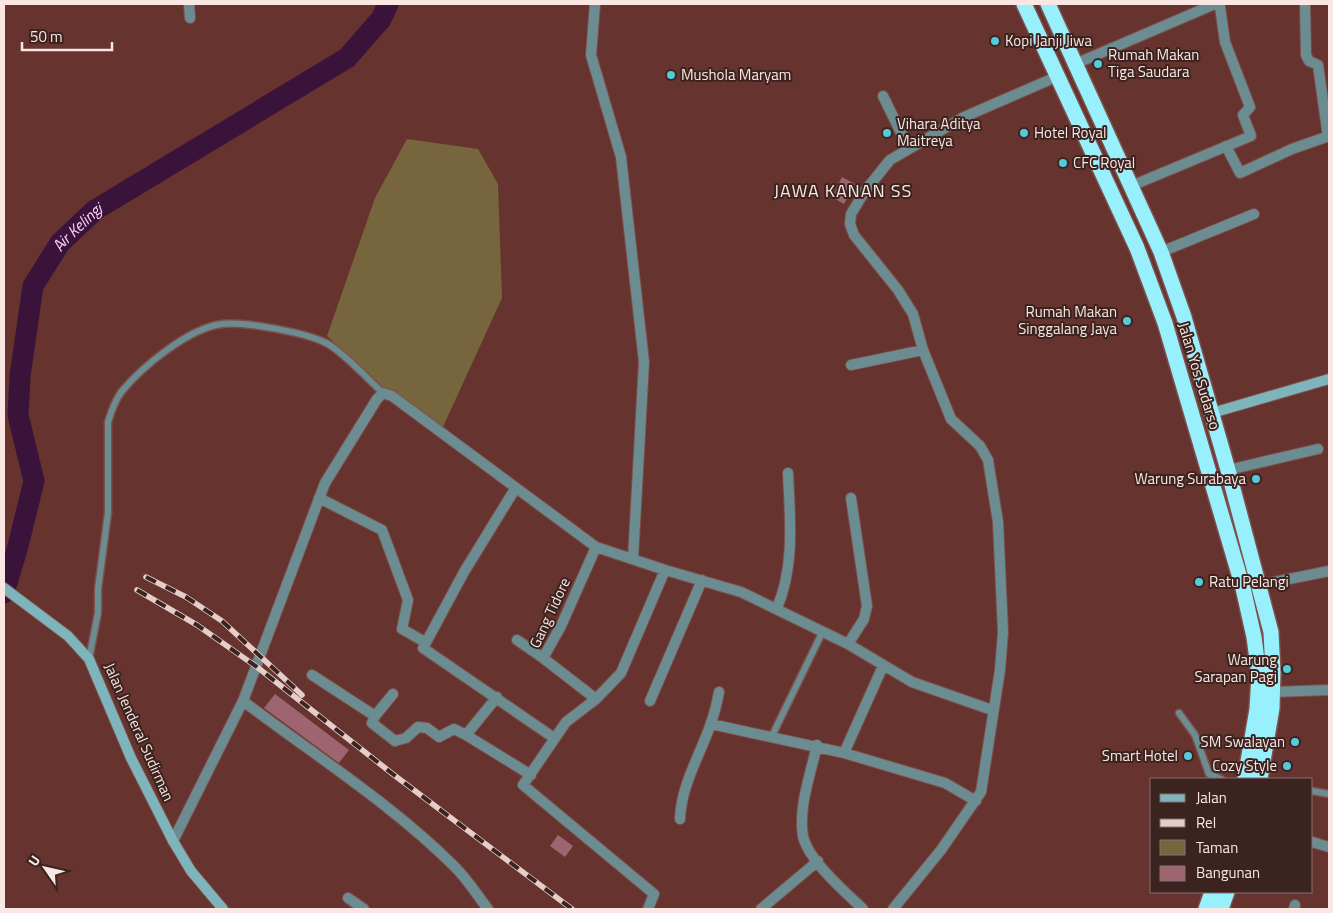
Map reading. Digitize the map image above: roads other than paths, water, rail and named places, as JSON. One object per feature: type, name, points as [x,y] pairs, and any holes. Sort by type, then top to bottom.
[{"type":"highway","name":"Jalan Yos Sudarso","points":[[1024,4],[1137,248],[1165,323],[1243,588],[1254,637],[1259,675],[1260,778]]},
{"type":"highway","name":"Jalan Yos Sudarso","points":[[1048,4],[1161,252],[1184,317],[1259,585],[1271,632],[1273,692],[1260,743],[1246,778]]},
{"type":"highway","points":[[1193,418],[1212,414]]},
{"type":"highway","points":[[1206,909],[1212,893]]},
{"type":"highway","points":[[1221,909],[1227,893]]},
{"type":"street","points":[[189,4],[190,18]]},
{"type":"street","points":[[595,4],[591,55],[621,157],[644,362],[633,559]]},
{"type":"street","points":[[1075,64],[1215,4],[1218,5],[1225,42],[1250,107],[1243,113],[1250,136],[1131,186]]},
{"type":"street","points":[[1226,146],[1239,173],[1292,149],[1329,136],[1318,65],[1309,61],[1306,55],[1304,4]]},
{"type":"street","points":[[893,909],[981,792],[992,710],[1000,670],[1003,632],[998,522],[992,475],[988,460],[980,446],[951,420],[923,350],[913,314],[898,290],[854,235],[850,224],[852,214],[871,183],[890,160],[964,117],[1056,76]]},
{"type":"street","points":[[883,96],[909,149]]},
{"type":"street","points":[[1161,252],[1254,214]]},
{"type":"street","points":[[851,365],[923,350]]},
{"type":"street","points":[[1212,414],[1329,378]]},
{"type":"street","points":[[173,841],[243,701],[329,475],[377,399],[384,394],[392,396],[515,489],[596,547],[665,570],[741,592],[848,644],[912,682],[992,710]]},
{"type":"street","points":[[1228,470],[1318,449]]},
{"type":"street","points":[[777,608],[784,589],[790,546],[788,474]]},
{"type":"street","points":[[515,489],[464,572],[425,642],[424,650],[448,663],[554,738]]},
{"type":"street","points":[[320,498],[382,530],[408,600],[402,629],[425,642]]},
{"type":"street","points":[[848,644],[864,619],[867,606],[851,498]]},
{"type":"street","name":"Gang Tidore","points":[[596,547],[565,618],[543,658],[596,699]]},
{"type":"street","points":[[648,909],[654,894],[523,785],[554,738],[572,716],[596,699],[615,681],[626,664],[665,570]]},
{"type":"street","points":[[1259,585],[1329,571]]},
{"type":"street","points":[[650,701],[702,580]]},
{"type":"street","name":"Jalan Jenderal Sudirman","points":[[4,588],[68,636],[89,659],[130,758],[173,841],[195,877],[223,909]]},
{"type":"street","points":[[517,640],[543,658]]},
{"type":"street","points":[[844,753],[883,666]]},
{"type":"street","points":[[312,675],[375,716]]},
{"type":"street","points":[[1273,692],[1329,690]]},
{"type":"street","points":[[680,819],[681,803],[711,724],[719,692]]},
{"type":"street","points":[[393,694],[375,716],[372,723],[399,742],[418,727],[427,728],[439,737],[454,728],[531,775]]},
{"type":"street","points":[[466,735],[497,697]]},
{"type":"street","points":[[243,701],[392,812],[454,867],[472,886],[485,908]]},
{"type":"street","points":[[711,724],[817,745],[945,783],[976,801]]},
{"type":"street","points":[[817,745],[802,813],[803,837],[818,861],[834,881],[863,909]]},
{"type":"street","points":[[1313,842],[1329,847]]},
{"type":"street","points":[[760,909],[818,861]]},
{"type":"street","points":[[348,898],[364,909]]},
{"type":"lane","points":[[89,659],[98,613],[98,589],[108,513],[108,422],[112,409],[122,392],[147,367],[186,336],[221,324],[235,324],[303,335],[328,344],[384,394]]},
{"type":"lane","points":[[772,736],[823,631]]},
{"type":"lane","points":[[1179,713],[1195,736],[1209,774],[1219,778]]},
{"type":"lane","points":[[1313,791],[1328,794]]},
{"type":"waterway","name":"Air Kelingi","points":[[4,593],[34,481],[18,415],[20,376],[33,286],[60,243],[95,210],[347,58],[381,19],[388,4]]},
{"type":"railway","points":[[146,577],[186,597],[222,621],[302,695]]},
{"type":"railway","points":[[137,590],[197,625],[257,667],[394,775],[572,909]]},
{"type":"place","name":"Kopi Janji Jiwa","points":[[995,41]]},
{"type":"place","name":"Rumah Makan Tiga Saudara","points":[[1098,64]]},
{"type":"place","name":"Mushola Maryam","points":[[671,75]]},
{"type":"place","name":"Vihara Aditya Maitreya","points":[[887,133]]},
{"type":"place","name":"Hotel Royal","points":[[1024,133]]},
{"type":"place","name":"CFC Royal","points":[[1063,163]]},
{"type":"place","name":"Rumah Makan Singgalang Jaya","points":[[1127,321]]},
{"type":"place","name":"Warung Surabaya","points":[[1256,479]]},
{"type":"place","name":"Ratu Pelangi","points":[[1199,582]]},
{"type":"place","name":"Warung Sarapan Pagi","points":[[1287,669]]},
{"type":"place","name":"SM Swalayan","points":[[1295,742]]},
{"type":"place","name":"Smart Hotel","points":[[1188,756]]},
{"type":"place","name":"Cozy Style","points":[[1287,766]]},
{"type":"district","name":"JAWA KANAN SS","points":[[843,191]]}]
